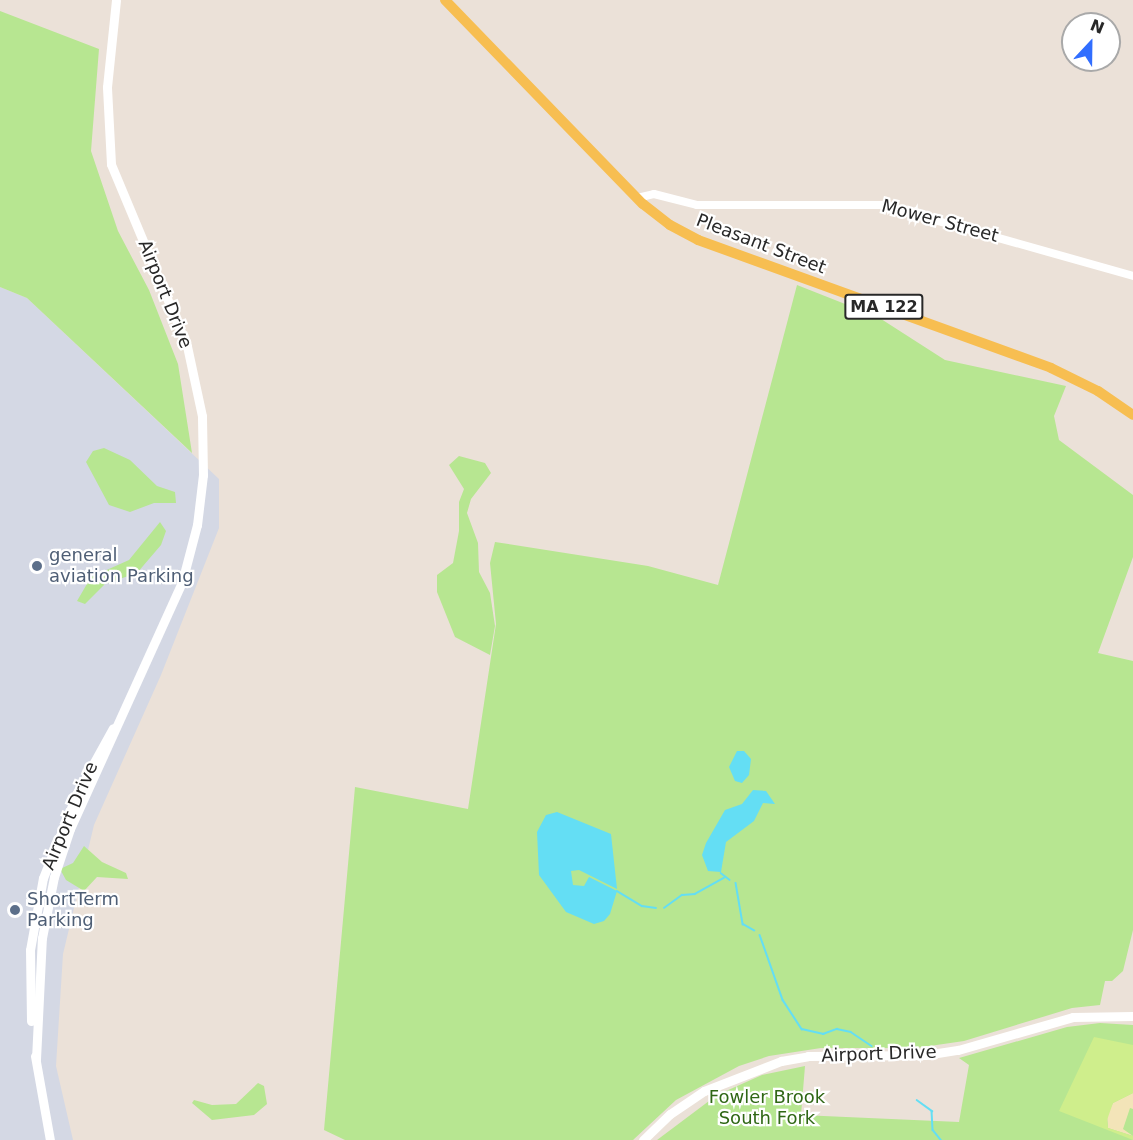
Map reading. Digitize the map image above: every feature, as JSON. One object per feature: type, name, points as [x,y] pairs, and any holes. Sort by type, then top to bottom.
[{"type":"main road","name":"Airport Drive","points":[[50,1140],[36,1059],[38,984],[50,894],[70,829],[187,569],[200,509],[203,442],[200,396],[182,330],[111,164],[107,87],[116,0]]},
{"type":"main road","name":"Pleasant Street","points":[[445,0],[637,198],[664,221],[698,240],[1050,368],[1098,391],[1133,415]]},
{"type":"main road","name":"Airport Drive","points":[[643,1140],[670,1114],[704,1091],[739,1074],[782,1061],[808,1056],[925,1055],[958,1050],[1072,1017],[1133,1016]]},
{"type":"street","name":"Mower Street","points":[[637,198],[654,194],[706,205],[874,204],[1133,276]]},
{"type":"shaded area","points":[[0,287],[27,298],[219,479],[219,528],[161,675],[94,825],[63,954],[56,1066],[73,1140],[0,1140]]},
{"type":"green space","points":[[0,11],[99,49],[91,151],[118,231],[149,290],[178,364],[192,453],[27,298],[0,287]]},
{"type":"green space","points":[[797,285],[878,317],[945,360],[1066,386],[1054,416],[1059,440],[1133,495],[1133,557],[1098,653],[1133,661],[1133,930],[1123,971],[1112,981],[1105,981],[1100,1005],[1072,1008],[964,1041],[916,1048],[821,1048],[769,1056],[739,1066],[676,1100],[633,1140],[345,1140],[324,1130],[355,787],[468,809],[496,624],[490,563],[495,542],[648,566],[718,585]]},
{"type":"green space","points":[[104,448],[130,460],[157,486],[175,492],[176,503],[154,503],[130,512],[109,505],[86,462],[93,451]]},
{"type":"green space","points":[[459,456],[485,463],[491,473],[471,499],[467,513],[478,543],[479,572],[490,593],[495,626],[490,655],[455,637],[437,592],[437,575],[453,563],[459,531],[459,502],[464,489],[449,465]]},
{"type":"green space","points":[[160,522],[166,531],[161,545],[137,573],[105,584],[85,604],[77,601],[91,577],[129,560]]},
{"type":"green space","points":[[84,846],[102,862],[126,873],[128,879],[97,877],[84,891],[66,880],[60,869],[73,863]]},
{"type":"green space","name":"Fowler Brook South Fork","points":[[1100,1023],[1133,1025],[1133,1140],[657,1140],[717,1095],[762,1075],[805,1066],[801,1115],[959,1122],[969,1065],[959,1058],[1067,1027]]},
{"type":"green space","points":[[1094,1037],[1133,1045],[1133,1093],[1113,1103],[1107,1120],[1108,1128],[1133,1136],[1133,1140],[1059,1111]]},
{"type":"green space","points":[[258,1083],[264,1086],[267,1104],[254,1115],[212,1120],[192,1103],[194,1100],[212,1105],[236,1104]]},
{"type":"sand","points":[[1133,1093],[1133,1109],[1130,1108],[1123,1129],[1133,1136],[1108,1128],[1107,1115],[1113,1103]]},
{"type":"water","points":[[737,751],[744,751],[751,759],[749,775],[742,783],[735,781],[729,767]]},
{"type":"water","points":[[753,790],[766,791],[775,804],[763,803],[754,821],[726,842],[721,872],[708,871],[702,855],[706,843],[725,810],[742,804]]},
{"type":"water","points":[[557,812],[611,834],[617,889],[579,870],[571,871],[573,885],[584,886],[589,877],[617,891],[610,914],[604,921],[594,924],[566,912],[539,875],[537,832],[546,815]]},
{"type":"waterway","points":[[721,873],[730,880]]},
{"type":"waterway","points":[[664,908],[682,895],[695,894],[724,878]]},
{"type":"waterway","points":[[736,883],[743,924],[754,930]]},
{"type":"waterway","points":[[617,891],[642,906],[656,908]]},
{"type":"waterway","points":[[760,935],[783,1000],[802,1029],[823,1034],[837,1029],[851,1032],[872,1046]]},
{"type":"waterway","points":[[917,1100],[932,1111],[933,1130],[941,1140]]},
{"type":"place","name":"general aviation Parking","points":[[37,566]]},
{"type":"place","name":"ShortTerm Parking","points":[[15,910]]}]
